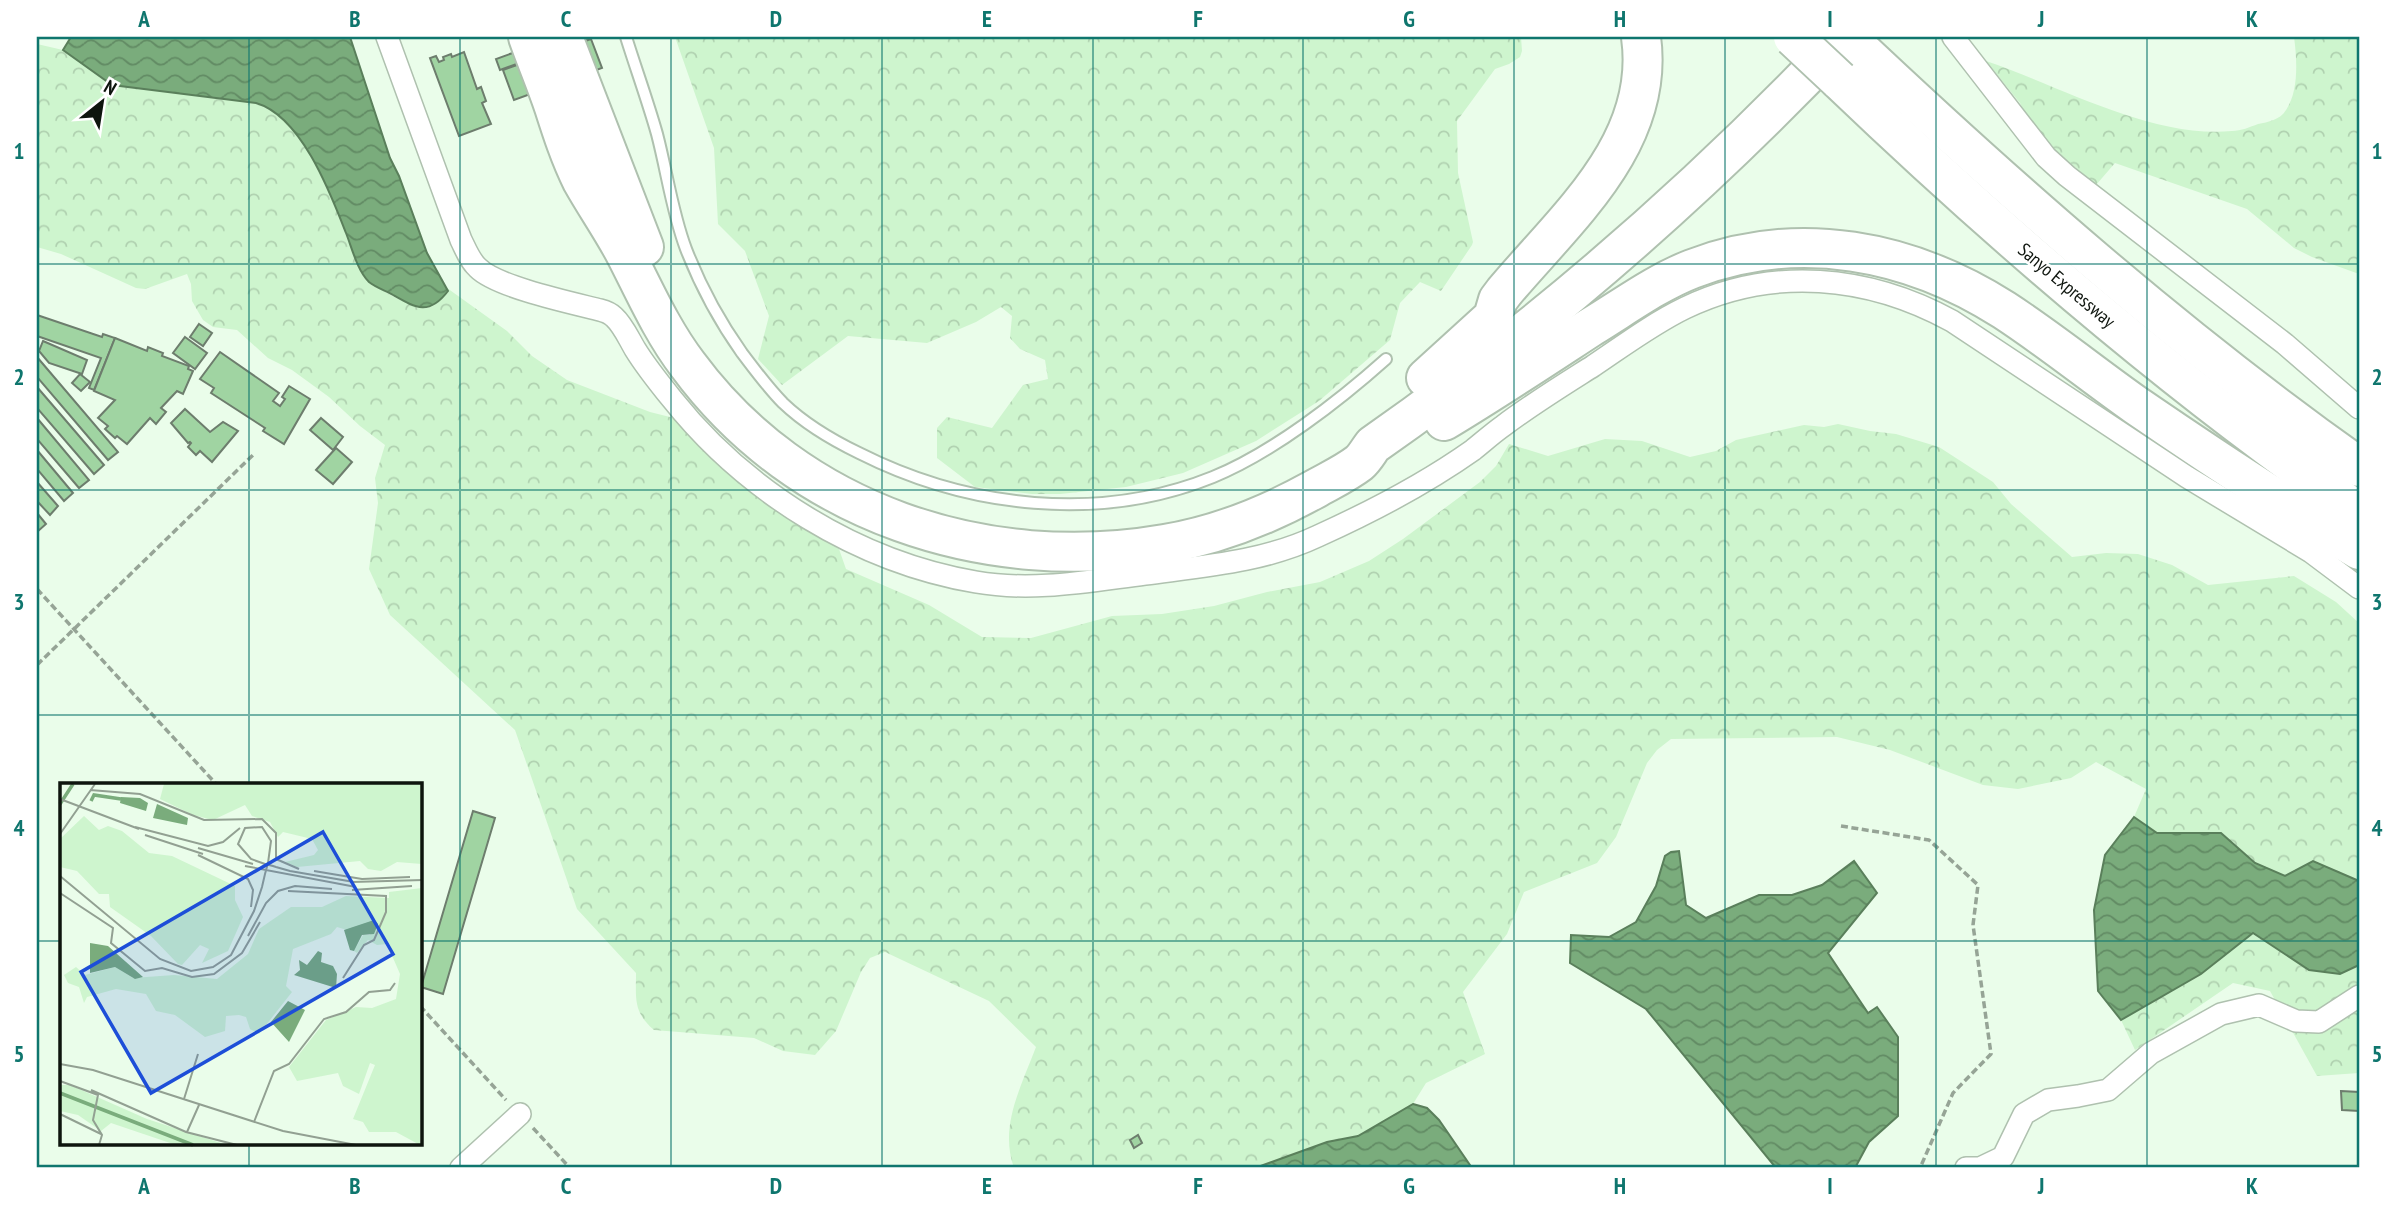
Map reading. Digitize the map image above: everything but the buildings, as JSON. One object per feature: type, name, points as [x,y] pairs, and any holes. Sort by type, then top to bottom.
[{"type":"highway","points":[[528,37],[563,137],[582,181],[684,359],[728,412],[767,448],[805,475],[849,500],[910,526],[967,543],[1043,552],[1119,550],[1196,538],[1254,520],[1298,499],[1360,462],[1383,458],[1671,278],[1710,263],[1756,251],[1794,247],[1831,248],[1888,258],[1942,276],[1981,296],[2215,459],[2359,550]]},
{"type":"highway","points":[[563,37],[644,247],[676,310],[710,361],[757,413],[795,445],[857,483],[889,498],[931,513],[1006,530],[1070,534],[1133,528],[1203,513],[1285,478],[1338,445],[1419,384],[1493,317],[1512,313],[1521,307],[1595,248],[1702,152],[1818,37]]},
{"type":"highway","points":[[1493,317],[1498,300],[1592,190],[1623,141],[1634,117],[1641,90],[1641,37]]},
{"type":"highway","name":"Sanyo Expressway","points":[[1793,37],[1859,47],[2001,178],[2138,297],[2359,467]]},
{"type":"highway","points":[[1360,462],[1373,445],[1522,333],[1654,221],[1794,89],[1859,47],[1989,144],[2090,233],[2359,452]]},
{"type":"highway","name":"Sanyo Expressway","points":[[1859,47],[1992,221],[2134,343],[2281,457],[2359,512]]},
{"type":"street","points":[[387,37],[461,240],[471,260],[480,270],[506,284],[613,316],[646,366],[685,415],[719,451],[759,484],[802,515],[858,545],[958,579],[1035,587],[1239,562],[1295,546],[1374,508],[1456,462],[1527,409],[1653,326],[1688,307],[1734,290],[1821,281],[1843,282],[1884,291],[1924,306],[1952,321],[2187,477],[2311,552],[2359,588]]},
{"type":"street","points":[[1953,37],[2046,157],[2285,344],[2359,408]]},
{"type":"street","points":[[1966,1168],[1980,1168],[2003,1157],[2024,1114],[2048,1100],[2108,1090],[2151,1053],[2221,1014],[2259,1005],[2296,1021],[2319,1022],[2359,996]]},
{"type":"street","points":[[461,1168],[520,1114]]},
{"type":"lane","points":[[626,37],[656,132],[686,248],[732,337],[765,383],[785,405],[835,440],[896,471],[950,489],[1018,503],[1099,503],[1161,493],[1214,477],[1255,455],[1317,415],[1386,359]]},
{"type":"path","points":[[37,665],[255,453]]},
{"type":"path","points":[[37,589],[215,783]]},
{"type":"path","points":[[1842,826],[1929,840],[1978,884],[1973,925],[1991,1055],[1953,1093],[1920,1168]]},
{"type":"path","points":[[422,1008],[570,1168]]},
{"type":"green space","points":[[675,37],[1521,37],[1522,51],[1520,57],[1495,69],[1457,121],[1458,173],[1472,245],[1441,291],[1420,282],[1400,303],[1390,340],[1319,401],[1256,441],[1183,473],[1126,487],[1032,494],[975,487],[937,458],[937,428],[947,417],[992,428],[1023,385],[1048,379],[1045,360],[1020,349],[1010,338],[1012,316],[1001,307],[976,322],[927,343],[848,336],[782,385],[758,359],[769,316],[745,251],[718,224],[714,148]]},
{"type":"green space","points":[[2294,37],[2359,37],[2359,274],[2294,248],[2247,209],[2115,163],[2096,185],[2053,148],[2029,121],[2020,103],[1986,61],[2139,119],[2201,131],[2235,131],[2273,120],[2286,110],[2295,84]]},
{"type":"green space","points":[[37,44],[63,50],[112,85],[256,103],[272,111],[287,123],[312,158],[332,197],[358,265],[373,285],[422,308],[433,306],[448,292],[447,288],[507,331],[532,356],[567,380],[650,412],[678,419],[792,520],[839,549],[846,569],[929,605],[982,637],[1031,638],[1112,616],[1162,614],[1214,606],[1320,582],[1369,561],[1403,539],[1480,482],[1496,466],[1509,444],[1548,456],[1605,439],[1642,441],[1690,457],[1716,451],[1736,440],[1804,425],[1824,427],[1838,424],[1896,434],[1939,447],[1993,482],[2011,504],[2072,557],[2106,553],[2138,554],[2172,565],[2208,585],[2294,576],[2336,602],[2359,623],[2359,881],[2285,877],[2255,863],[2220,833],[2157,833],[2134,817],[2146,789],[2096,762],[2071,778],[2018,789],[1983,785],[1890,750],[1837,737],[1671,739],[1657,750],[1647,763],[1616,837],[1597,863],[1524,892],[1507,934],[1463,992],[1485,1054],[1426,1083],[1413,1104],[1358,1136],[1327,1142],[1255,1168],[1200,1168],[1198,1165],[1186,1168],[1014,1168],[1010,1152],[1010,1122],[1018,1092],[1036,1047],[989,1001],[885,952],[870,958],[861,972],[836,1031],[815,1055],[783,1051],[754,1038],[654,1030],[647,1023],[637,1004],[636,973],[577,909],[515,730],[390,615],[369,569],[378,503],[375,478],[385,445],[329,397],[292,370],[268,358],[237,330],[213,327],[203,320],[192,301],[191,284],[187,274],[145,289],[136,288],[61,254],[37,247]]},
{"type":"green space","points":[[2253,932],[2309,970],[2340,974],[2359,965],[2359,1073],[2317,1076],[2270,991],[2233,983],[2135,1050],[2121,1020],[2201,974]]},
{"type":"water","points":[[71,37],[350,37],[390,158],[427,253],[448,291],[435,304],[422,307],[369,282],[358,265],[332,197],[312,158],[287,123],[272,111],[256,103],[112,85],[63,50]]},
{"type":"water","points":[[2134,817],[2157,833],[2221,833],[2255,863],[2285,876],[2313,861],[2359,881],[2359,965],[2340,974],[2309,970],[2253,933],[2201,974],[2121,1020],[2098,991],[2094,910],[2105,855]]},
{"type":"water","points":[[1679,851],[1686,905],[1706,918],[1759,895],[1792,895],[1822,885],[1854,861],[1877,893],[1828,953],[1868,1013],[1877,1007],[1898,1037],[1898,1116],[1869,1142],[1855,1168],[1776,1168],[1646,1009],[1570,963],[1571,935],[1609,937],[1636,922],[1656,886],[1665,856]]},
{"type":"water","points":[[1413,1104],[1427,1108],[1439,1120],[1472,1168],[1255,1168],[1327,1142],[1358,1136]]}]
